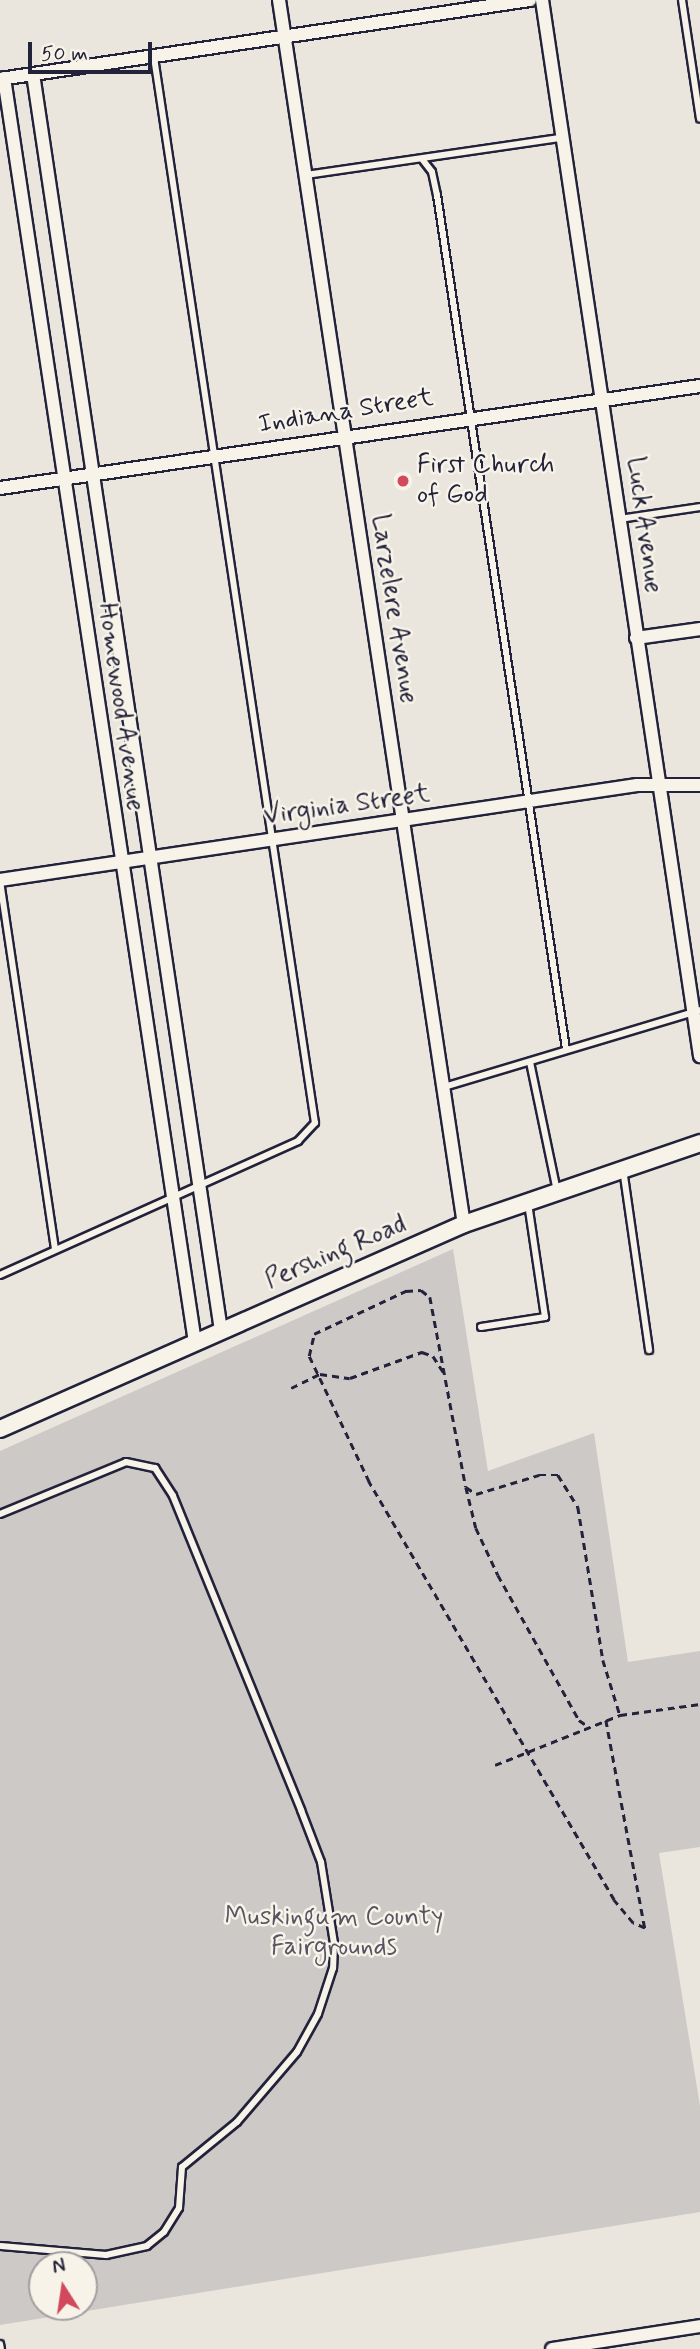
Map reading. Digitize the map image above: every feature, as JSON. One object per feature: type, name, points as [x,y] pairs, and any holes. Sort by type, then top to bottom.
[{"type":"street","name":"Larzelere Avenue","points":[[279,0],[464,1224]]},
{"type":"street","points":[[2,78],[530,0]]},
{"type":"street","name":"Luck Avenue","points":[[542,0],[636,638],[697,1011],[700,1056]]},
{"type":"street","name":"Homewood Avenue","points":[[33,74],[222,1330]]},
{"type":"street","name":"Homewood Avenue","points":[[2,78],[195,1342]]},
{"type":"street","name":"Indiana Street","points":[[0,488],[472,416],[700,386]]},
{"type":"street","points":[[636,638],[700,629]]},
{"type":"street","name":"Virginia Street","points":[[0,880],[637,785],[700,785]]},
{"type":"street","name":"Pershing Road","points":[[0,1429],[464,1224],[623,1167],[700,1143]]},
{"type":"street","points":[[552,2349],[700,2326]]},
{"type":"lane","points":[[682,0],[700,119]]},
{"type":"lane","points":[[0,1275],[298,1141],[315,1123],[154,56]]},
{"type":"lane","points":[[304,176],[561,138]]},
{"type":"lane","points":[[422,159],[432,172],[437,195],[566,1049]]},
{"type":"lane","points":[[620,519],[700,507]]},
{"type":"lane","points":[[0,880],[55,1249]]},
{"type":"lane","points":[[443,1088],[697,1011]]},
{"type":"lane","points":[[530,1062],[557,1191]]},
{"type":"lane","points":[[623,1167],[649,1350]]},
{"type":"lane","points":[[481,1327],[545,1317],[527,1201]]},
{"type":"lane","points":[[0,1514],[126,1462],[155,1468],[173,1496],[321,1863],[334,1943],[333,1968],[318,2014],[298,2052],[237,2122],[182,2167],[179,2208],[164,2232],[146,2246],[106,2255],[0,2246]]},
{"type":"lane","points":[[0,2344],[1,2349]]},
{"type":"path","points":[[589,1727],[579,1720],[498,1575],[475,1528],[430,1297],[421,1290],[406,1291],[314,1334],[309,1356],[320,1374],[369,1482],[614,1900],[633,1923],[645,1927],[606,1720]]},
{"type":"path","points":[[291,1388],[320,1374],[350,1378],[422,1352],[433,1356],[446,1376]]},
{"type":"path","points":[[466,1487],[476,1494],[539,1475],[558,1475],[567,1483],[578,1507],[603,1660],[621,1715]]},
{"type":"path","points":[[495,1765],[621,1715],[700,1704]]},
{"type":"green space","name":"Muskingum County Fairgrounds","points":[[453,1249],[488,1471],[594,1433],[628,1662],[700,1651],[700,1847],[659,1853],[700,2106],[700,2212],[98,2309],[98,2251],[28,2251],[28,2320],[0,2325],[0,1451]]},
{"type":"place","name":"First Church of God","points":[[403,481]]}]
